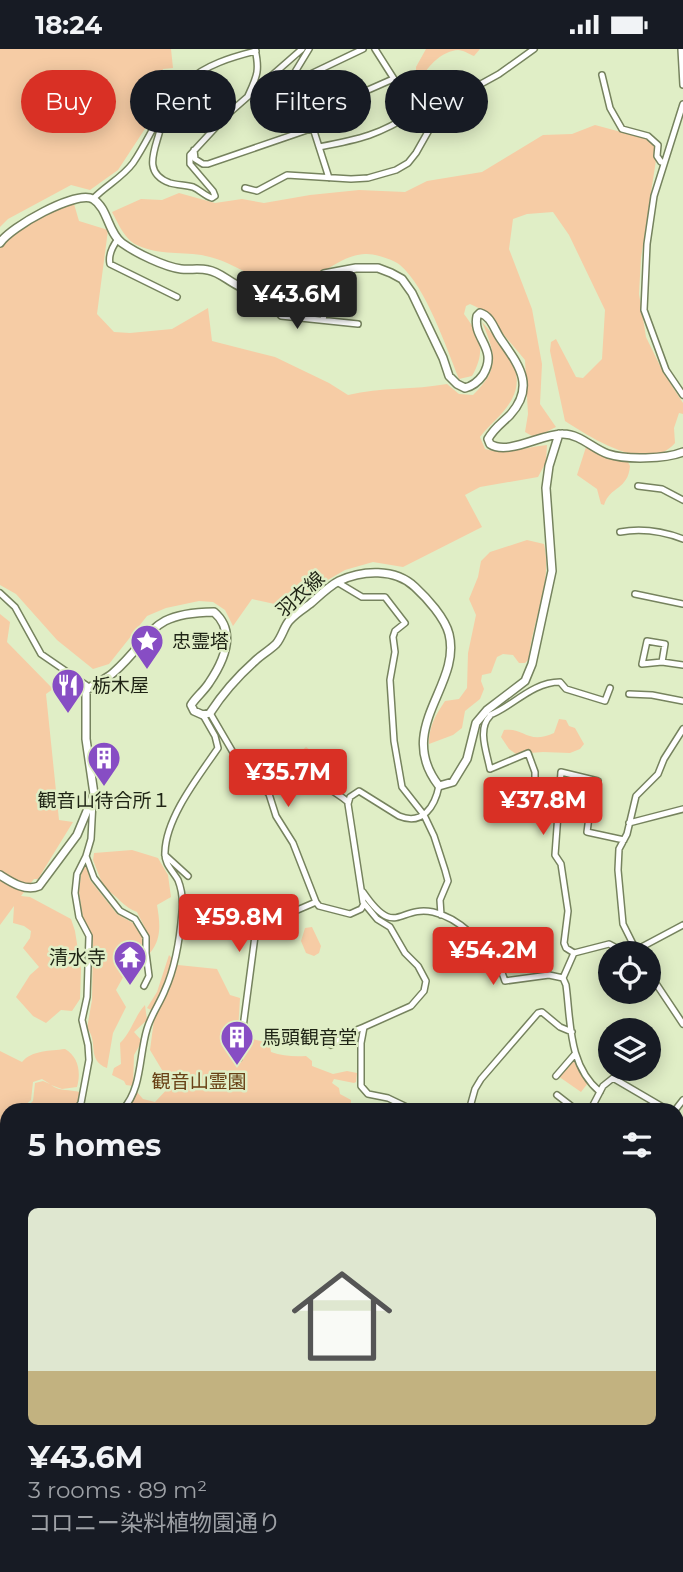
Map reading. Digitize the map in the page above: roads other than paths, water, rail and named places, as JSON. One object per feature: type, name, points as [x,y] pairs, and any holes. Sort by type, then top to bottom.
[{"type":"street","points":[[159,133],[152,168],[173,184],[195,188],[212,198],[214,191],[190,164],[190,155],[228,114],[302,49]]},
{"type":"street","points":[[296,70],[309,49]]},
{"type":"street","points":[[319,70],[363,49]]},
{"type":"street","points":[[375,49],[388,70]]},
{"type":"street","points":[[488,80],[534,49]]},
{"type":"street","points":[[206,70],[222,60],[255,50],[258,72],[247,99]]},
{"type":"street","points":[[682,53],[683,85]]},
{"type":"street","points":[[602,75],[610,108],[622,129],[648,136],[658,145],[657,156],[664,162]]},
{"type":"street","points":[[683,104],[681,122],[664,162],[654,196],[647,244],[644,310],[666,370],[683,395]]},
{"type":"street","points":[[319,147],[366,138],[385,129]]},
{"type":"street","points":[[93,199],[125,173],[150,133]]},
{"type":"street","points":[[194,150],[195,159],[208,164],[298,133]]},
{"type":"street","points":[[315,133],[329,178]]},
{"type":"street","points":[[244,188],[257,191],[286,175],[369,178],[396,170],[408,163],[429,133]]},
{"type":"street","points":[[0,243],[21,223],[81,197],[93,199],[98,204],[118,239],[135,252],[178,268],[206,269],[243,288],[299,296],[324,274],[331,272],[356,268],[388,271],[402,279],[412,293],[449,376],[457,384],[465,388],[479,381],[490,361],[476,326],[477,316],[484,314],[514,356],[522,373],[522,396],[517,406],[493,430],[488,439],[495,448],[505,448],[559,433],[568,434],[608,454],[664,457],[683,452]]},
{"type":"street","points":[[118,239],[112,247],[110,264],[177,297]]},
{"type":"street","points":[[278,295],[276,310],[281,316],[358,324]]},
{"type":"street","points":[[323,320],[327,307],[335,300],[348,299]]},
{"type":"street","points":[[331,1045],[354,1031],[411,1006],[421,997],[426,986],[423,973],[405,953],[390,927],[377,919],[364,904],[348,801],[359,791],[407,819],[424,815],[435,803],[439,786],[453,782],[459,775],[467,759],[476,723],[525,681],[532,664],[552,571],[546,488],[549,466],[559,433]]},
{"type":"street","points":[[638,486],[662,489],[683,501]]},
{"type":"street","points":[[620,532],[656,531],[683,539]]},
{"type":"street","name":"羽衣線","points":[[206,714],[233,682],[276,643],[289,621],[337,582],[358,574],[385,573],[402,578],[414,586],[441,618],[449,633],[451,649],[448,663],[424,734],[424,757],[430,775],[439,786]]},
{"type":"street","points":[[337,582],[362,597],[385,597],[405,623],[395,631],[393,637],[395,652],[390,680],[394,741],[401,787],[424,815],[434,836],[447,881],[440,900],[441,915]]},
{"type":"street","points":[[0,593],[15,607],[41,654],[89,687]]},
{"type":"street","points":[[635,594],[683,604]]},
{"type":"street","points":[[81,1103],[89,1060],[82,1020],[87,997],[89,936],[79,917],[75,893],[77,874],[91,839],[94,794],[86,739],[84,700],[89,687],[114,673],[155,625],[172,617],[214,612],[223,621],[228,633],[220,663],[191,705],[194,711],[206,714],[242,766],[269,794],[276,816],[293,843],[319,906],[349,914],[361,909],[364,904]]},
{"type":"street","points":[[662,662],[665,644],[647,641],[642,664],[662,662],[683,665]]},
{"type":"street","points":[[535,811],[535,772],[528,753],[490,769],[484,741],[484,724],[489,713],[550,682],[560,682],[566,689],[605,701],[610,688]]},
{"type":"street","points":[[629,694],[683,701]]},
{"type":"street","points":[[129,1103],[135,1090],[147,1028],[167,988],[182,912],[179,882],[165,861],[168,835],[184,799],[218,748],[206,714]]},
{"type":"street","points":[[632,941],[623,924],[619,849],[636,796],[658,774],[683,729]]},
{"type":"street","points":[[289,764],[348,801]]},
{"type":"street","points":[[574,953],[566,948],[564,943],[568,911],[561,864],[555,855],[562,772],[598,781],[591,802],[587,832],[624,840]]},
{"type":"street","points":[[0,875],[26,888],[39,886],[77,835],[94,794]]},
{"type":"street","points":[[629,823],[683,809]]},
{"type":"street","points":[[165,855],[188,876]]},
{"type":"street","points":[[86,856],[94,878],[120,911],[135,919],[146,937],[149,976],[144,986]]},
{"type":"street","points":[[361,890],[378,911],[387,917],[398,919],[421,911],[435,912],[465,927],[501,968],[505,981],[549,975],[564,978]]},
{"type":"street","points":[[239,1058],[255,936],[274,920],[316,902]]},
{"type":"street","points":[[656,941],[683,925]]},
{"type":"street","points":[[598,945],[574,953],[564,978],[575,1054],[591,1084],[600,1092]]},
{"type":"street","points":[[661,992],[683,1024]]},
{"type":"street","points":[[674,1012],[683,1007]]},
{"type":"street","points":[[471,1103],[481,1079],[538,1013],[542,1012],[560,1027],[572,1032]]},
{"type":"street","points":[[364,1027],[361,1042],[361,1086],[364,1090],[398,1103]]},
{"type":"street","points":[[556,1076],[575,1054]]},
{"type":"street","points":[[594,1103],[607,1082],[613,1078],[648,1103]]},
{"type":"street","points":[[557,1095],[567,1103]]},
{"type":"place","name":"忠霊塔","points":[[147,671]]},
{"type":"place","name":"栃木屋","points":[[68,715]]},
{"type":"place","name":"観音山待合所１","points":[[104,788]]},
{"type":"place","name":"清水寺","points":[[130,987]]},
{"type":"place","name":"馬頭観音堂","points":[[237,1067]]},
{"type":"park label","name":"観音山霊園","points":[[199,1081]]}]
